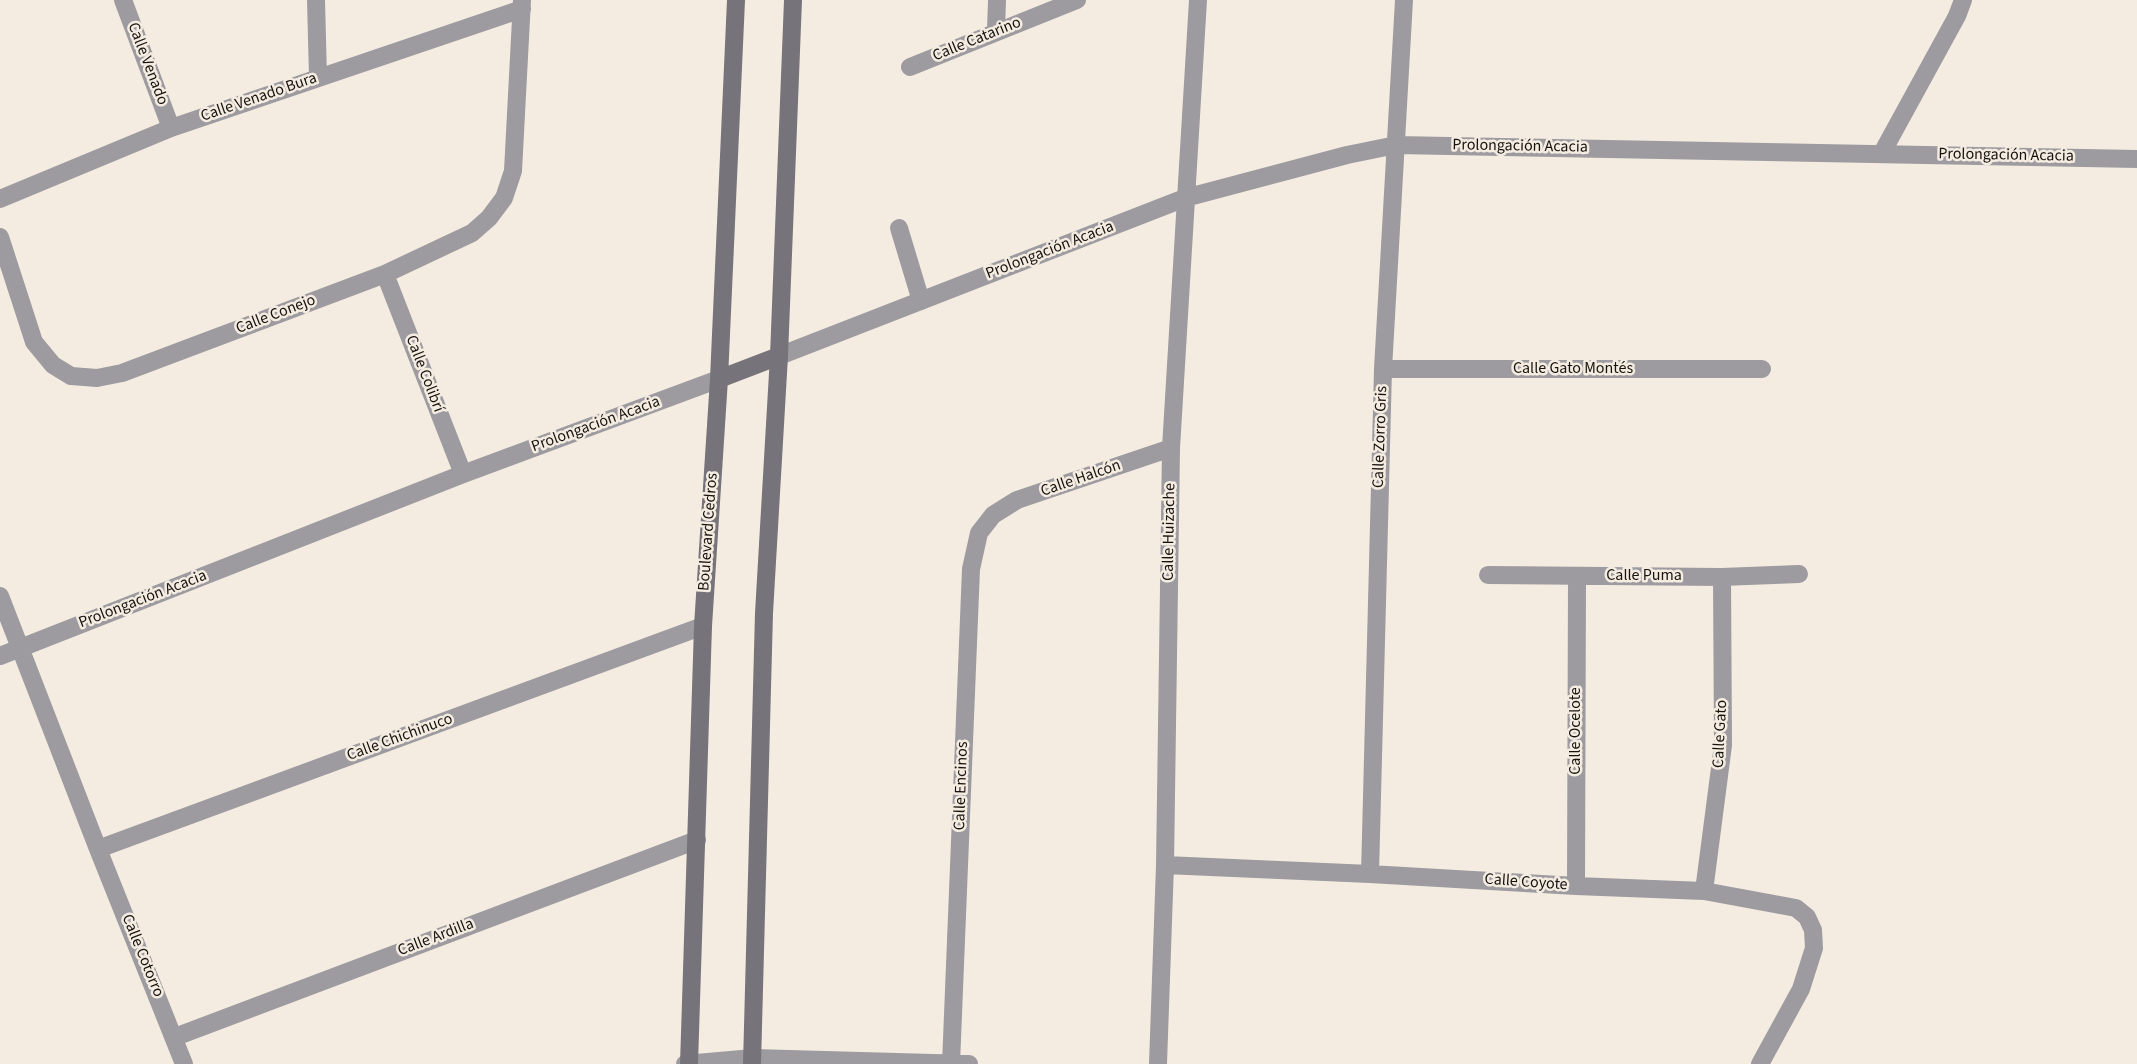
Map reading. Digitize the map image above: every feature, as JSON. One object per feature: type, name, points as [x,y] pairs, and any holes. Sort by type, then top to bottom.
[{"type":"street","name":"Calle Venado","points":[[123,0],[171,128]]},
{"type":"street","points":[[316,0],[318,77]]},
{"type":"street","name":"Boulevard Cedros","points":[[687,1063],[697,840],[703,626],[720,379],[736,0]]},
{"type":"street","points":[[752,1061],[764,613],[779,356],[793,0]]},
{"type":"street","points":[[996,31],[998,0]]},
{"type":"street","name":"Calle Catarino","points":[[910,67],[1077,0]]},
{"type":"street","name":"Calle Huizache","points":[[1158,1064],[1165,865],[1171,448],[1198,0]]},
{"type":"street","name":"Calle Zorro Gris","points":[[1370,874],[1383,369],[1404,0]]},
{"type":"street","points":[[1882,153],[1957,16],[1963,0]]},
{"type":"street","name":"Calle Venado Bura","points":[[0,199],[171,128],[522,5]]},
{"type":"street","name":"Calle Conejo","points":[[0,237],[34,342],[53,365],[71,376],[97,378],[122,373],[385,274],[472,233],[489,218],[504,198],[513,171],[522,5]]},
{"type":"street","name":"Prolongación Acacia","points":[[0,656],[463,474],[720,379],[1185,198],[1347,154],[1396,145],[2137,159]]},
{"type":"street","points":[[898,228],[921,301]]},
{"type":"street","name":"Calle Colibrí","points":[[385,274],[463,474]]},
{"type":"street","name":"Calle Gato Montés","points":[[1383,369],[1762,369]]},
{"type":"street","name":"Calle Halcón","points":[[993,515],[1017,500],[1171,448]]},
{"type":"street","name":"Calle Encinos","points":[[957,1064],[971,569],[979,533],[993,515]]},
{"type":"street","name":"Calle Puma","points":[[1488,575],[1722,577],[1799,574]]},
{"type":"street","name":"Calle Ocelote","points":[[1576,886],[1577,576]]},
{"type":"street","name":"Calle Gato","points":[[1704,891],[1723,745],[1722,577]]},
{"type":"street","name":"Calle Cotorro","points":[[0,596],[184,1064]]},
{"type":"street","name":"Calle Chichinuco","points":[[98,849],[703,626]]},
{"type":"street","name":"Calle Ardilla","points":[[175,1037],[697,840]]},
{"type":"street","name":"Calle Coyote","points":[[1165,865],[1704,891],[1796,908],[1807,917],[1813,930],[1814,948],[1801,989],[1761,1064]]},
{"type":"street","points":[[687,1063],[752,1061],[957,1064]]}]
